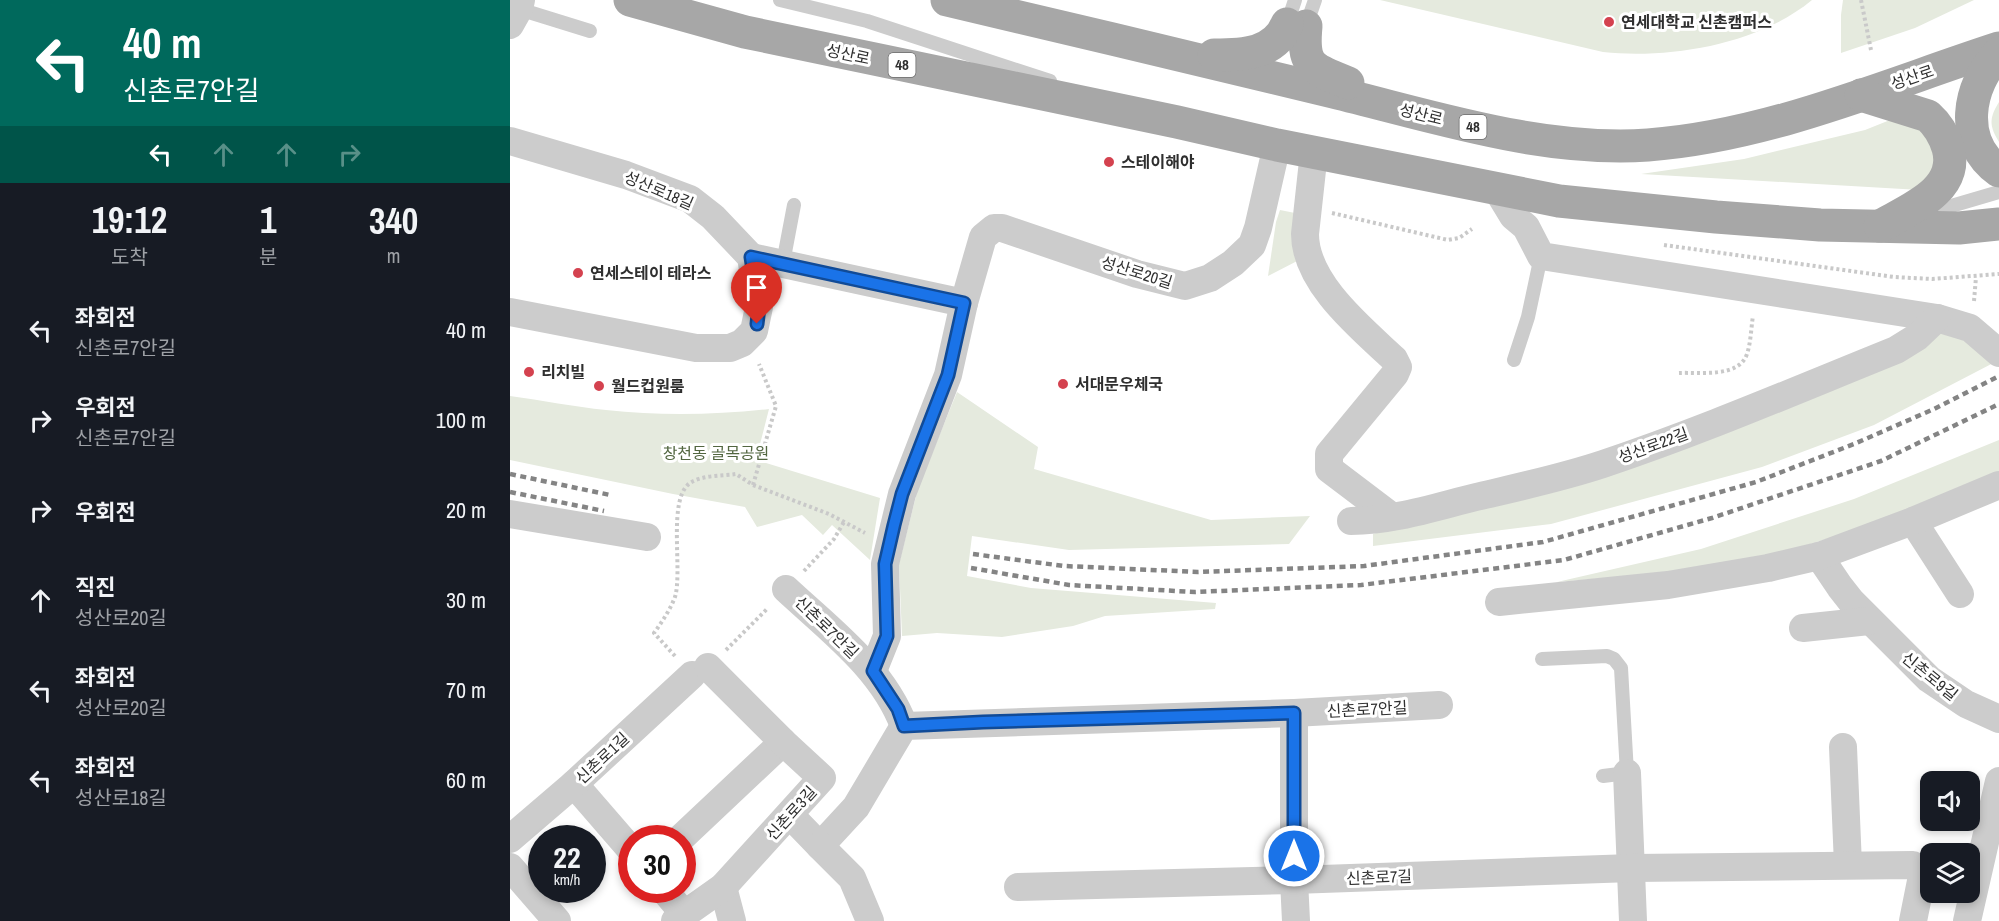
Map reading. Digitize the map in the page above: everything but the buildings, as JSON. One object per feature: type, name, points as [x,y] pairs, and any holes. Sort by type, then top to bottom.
[{"type":"main road","name":"성산로","points":[[630,0],[745,32],[1277,145],[1559,201],[1751,219],[1879,227],[1959,228],[1999,224]]},
{"type":"main road","name":"성산로","points":[[947,0],[1505,135],[1574,144],[1645,145],[1706,137],[1797,116],[1999,48]]},
{"type":"main road","points":[[1177,54],[1249,53],[1275,42],[1301,13]]},
{"type":"main road","points":[[1301,13],[1306,57],[1317,70],[1425,114]]},
{"type":"main road","points":[[1999,53],[1980,78],[1973,99],[1972,116],[1975,142],[1980,153],[1987,163],[1999,171]]},
{"type":"main road","points":[[1861,95],[1928,116],[1945,139],[1950,159],[1944,182],[1927,199],[1879,227]]},
{"type":"street","name":"성산로18길","points":[[510,141],[626,175],[690,199],[713,217],[751,257]]},
{"type":"street","name":"성산로20길","points":[[873,671],[887,636],[885,564],[902,494],[948,375],[964,303],[983,237],[994,228],[1002,228],[1160,281],[1185,286],[1210,278],[1233,263],[1252,245],[1277,145]]},
{"type":"street","points":[[1314,152],[1305,234],[1305,245],[1309,256],[1322,282],[1337,302],[1394,358],[1398,367],[1395,374],[1329,454],[1327,464],[1329,469],[1391,516]]},
{"type":"street","points":[[1496,188],[1513,216],[1526,226],[1542,256],[1937,318],[1970,328],[1999,353]]},
{"type":"street","points":[[510,312],[696,348],[730,348],[749,338],[757,324],[759,307],[751,257],[964,303]]},
{"type":"street","name":"성산로22길","points":[[1351,520],[1391,516],[1535,484],[1602,464],[1668,441],[1896,350],[1917,337],[1937,318]]},
{"type":"street","points":[[1499,602],[1668,585],[1768,568],[1820,556],[1999,486]]},
{"type":"street","points":[[510,514],[647,537]]},
{"type":"street","points":[[1913,521],[1960,594]]},
{"type":"street","name":"신촌로9길","points":[[1820,556],[1840,587],[1869,621],[1905,657],[1946,692],[1966,704],[1999,718]]},
{"type":"street","name":"신촌로7안길","points":[[786,589],[873,671],[898,709],[904,726],[1294,713],[1438,705]]},
{"type":"street","points":[[1803,628],[1869,621]]},
{"type":"street","name":"신촌로3길","points":[[671,903],[680,918],[723,886],[822,778],[700,671]]},
{"type":"street","name":"신촌로1길","points":[[510,839],[700,671]]},
{"type":"street","points":[[1294,713],[1296,921]]},
{"type":"street","points":[[820,846],[855,807],[904,726]]},
{"type":"street","points":[[695,825],[783,742]]},
{"type":"street","points":[[1843,747],[1848,865]]},
{"type":"street","points":[[1615,774],[1632,868],[1633,921]]},
{"type":"street","points":[[1967,921],[1999,781]]},
{"type":"street","points":[[574,784],[618,835]]},
{"type":"street","points":[[790,815],[852,879],[870,921]]},
{"type":"street","name":"신촌로7길","points":[[1018,886],[1294,880],[1632,868],[1913,865],[1921,871],[1913,921]]},
{"type":"street","points":[[510,867],[557,921]]},
{"type":"street","points":[[723,886],[732,921]]},
{"type":"lane","points":[[780,0],[867,21],[1177,122]]},
{"type":"lane","points":[[517,11],[590,31]]},
{"type":"lane","points":[[1879,227],[1999,192]]},
{"type":"lane","points":[[783,263],[794,205]]},
{"type":"lane","points":[[1514,360],[1528,317],[1542,256]]},
{"type":"lane","points":[[1542,659],[1607,656],[1618,663],[1621,668],[1615,774]]},
{"type":"path","points":[[1861,0],[1870,50]]},
{"type":"path","points":[[1321,210],[1448,240],[1459,238],[1472,229]]},
{"type":"path","points":[[1663,245],[1894,277],[1932,279],[1999,274]]},
{"type":"path","points":[[1679,373],[1725,371],[1739,366],[1747,354],[1757,288]]},
{"type":"path","points":[[749,338],[777,406],[753,485]]},
{"type":"path","points":[[654,633],[676,595],[677,517],[680,499],[688,484],[699,479],[736,474],[753,485],[844,522],[867,534]]},
{"type":"path","points":[[744,634],[834,539],[844,522]]},
{"type":"green space","points":[[1380,0],[1812,0],[1767,28],[1741,38],[1685,50],[1629,54],[1603,52]]},
{"type":"green space","points":[[1843,0],[1974,0],[1915,28],[1841,53]]},
{"type":"green space","points":[[1999,102],[1999,142],[1993,131],[1992,122],[1993,113]]},
{"type":"green space","points":[[1895,118],[1918,122],[1943,158],[1920,190],[1641,174],[1744,159],[1865,130]]},
{"type":"green space","points":[[1280,210],[1300,214],[1301,259],[1268,276],[1276,222]]},
{"type":"green space","points":[[1940,326],[1999,360],[1874,425],[1762,467],[1551,524],[1373,546],[1373,534],[1605,471]]},
{"type":"green space","points":[[957,392],[1038,447],[1034,469],[1211,520],[1310,516],[1289,544],[1069,550],[972,536],[967,576],[1031,588],[1216,603],[1215,609],[1105,616],[1073,626],[1002,637],[937,633],[902,636],[899,564],[918,488]]},
{"type":"green space","name":"창천동 골목공원","points":[[510,396],[626,412],[708,414],[769,409],[756,460],[880,498],[870,560],[832,525],[823,535],[802,515],[757,527],[745,507],[510,460]]},
{"type":"green space","points":[[1999,440],[1999,478],[1933,506],[1736,567],[1557,582],[1701,549],[1854,499]]},
{"type":"railway","points":[[973,554],[1064,566],[1198,572],[1364,566],[1543,542],[1756,482],[1854,444],[1934,409],[1999,376]]},
{"type":"railway","points":[[971,568],[1069,585],[1195,592],[1361,585],[1564,560],[1712,518],[1881,461],[1999,404]]},
{"type":"railway","points":[[510,474],[610,495]]},
{"type":"railway","points":[[510,492],[604,511]]},
{"type":"place","name":"연세대학교 신촌캠퍼스","points":[[1609,22]]},
{"type":"place","name":"스테이해야","points":[[1109,162]]},
{"type":"place","name":"연세스테이 테라스","points":[[578,273]]},
{"type":"place","name":"리치빌","points":[[529,372]]},
{"type":"place","name":"서대문우체국","points":[[1063,384]]},
{"type":"place","name":"월드컵원룸","points":[[599,386]]},
{"type":"route","points":[[757,324],[759,307],[751,257],[964,303],[948,375],[902,494],[885,564],[887,636],[873,671],[898,709],[904,726],[1294,713],[1294,856]]}]
